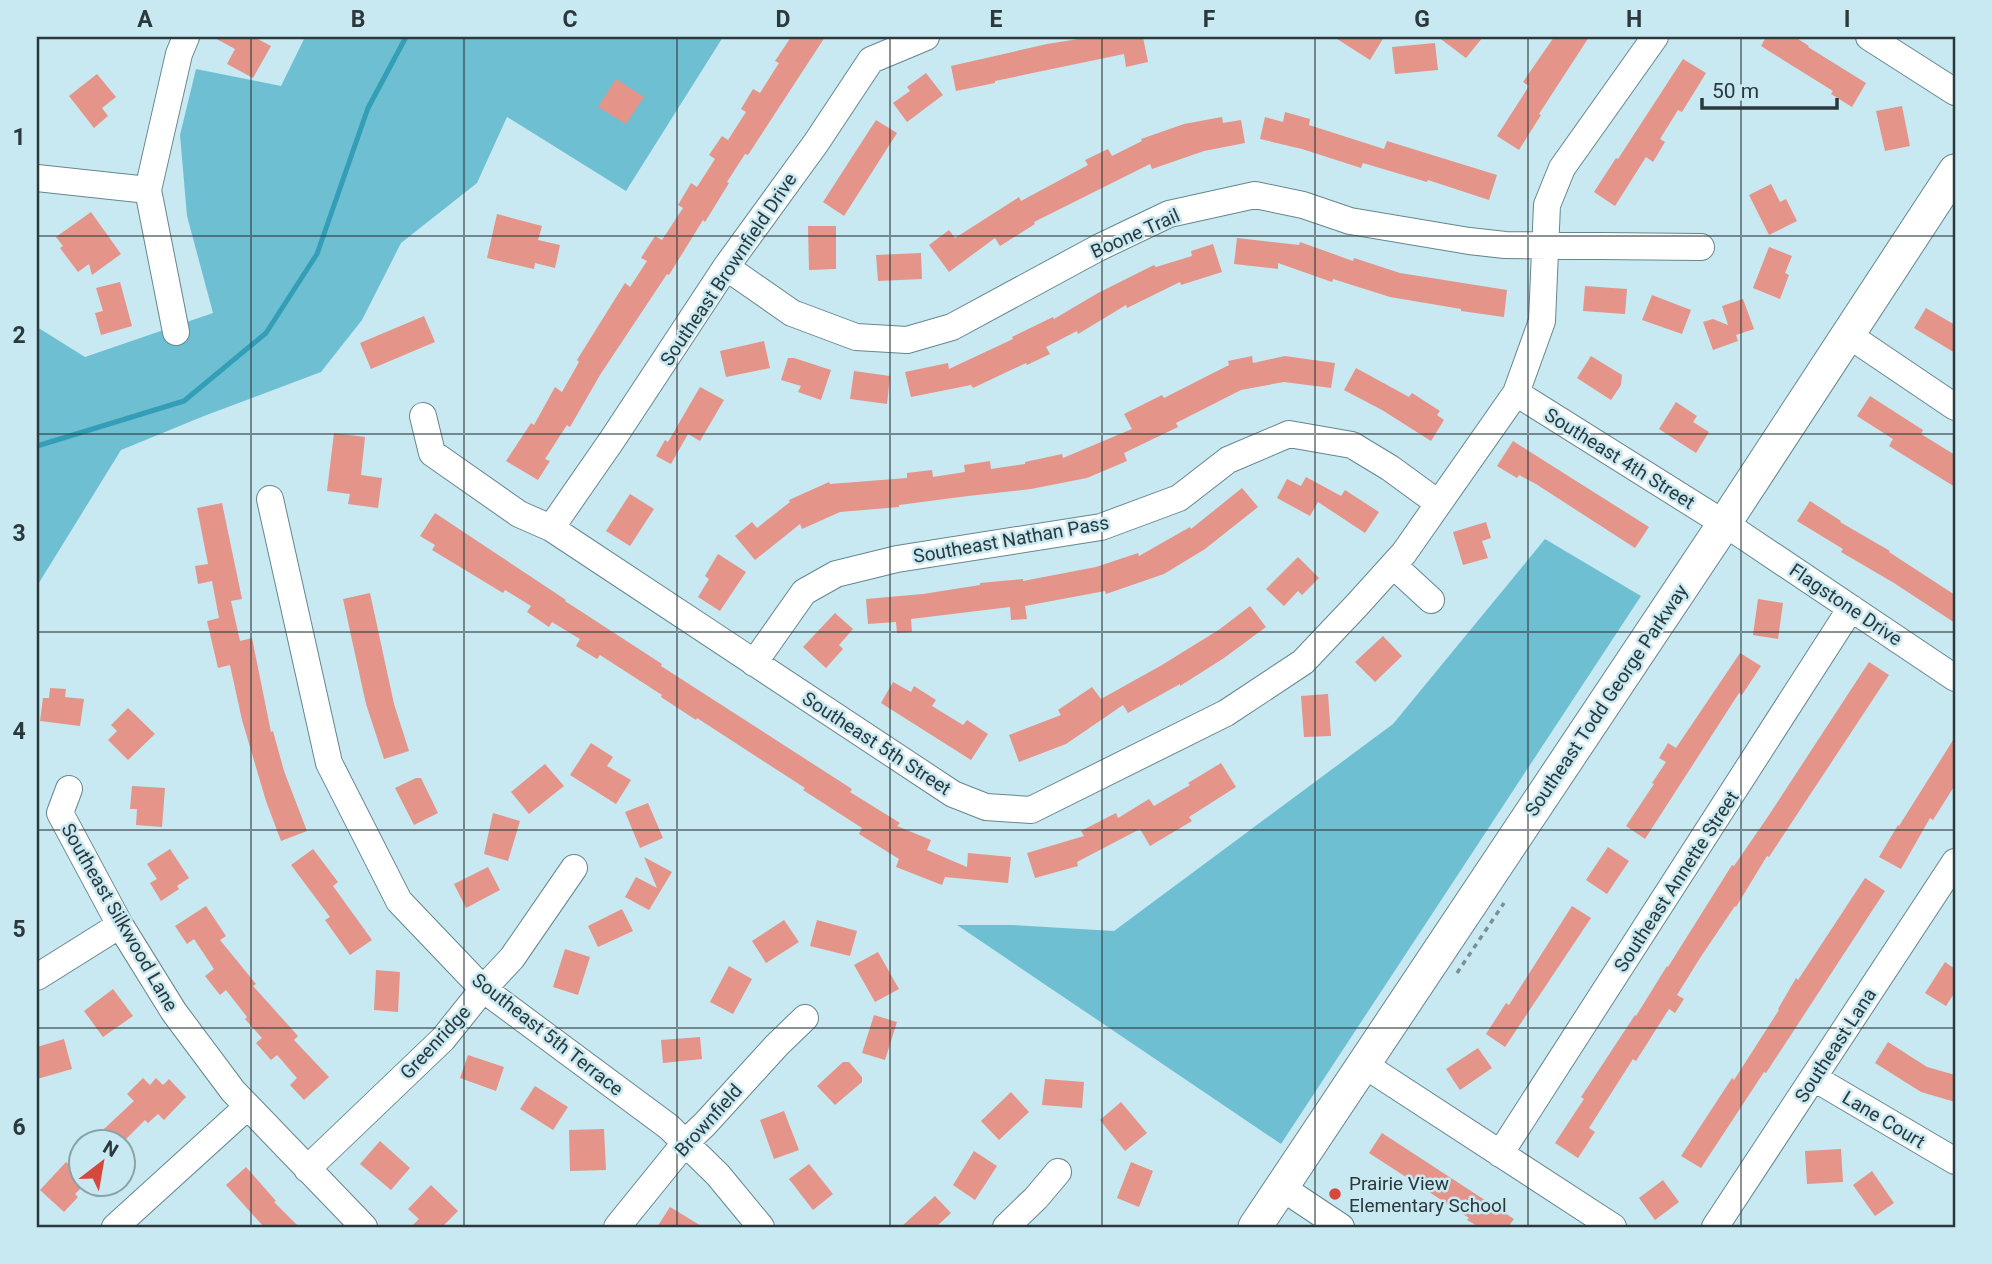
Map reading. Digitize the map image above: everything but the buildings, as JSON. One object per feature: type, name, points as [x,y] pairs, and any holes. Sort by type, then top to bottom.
[{"type":"main road","name":"Southeast Todd George Parkway","points":[[1255,1227],[1363,1064],[1730,527],[1847,334],[1955,171]]},
{"type":"street","points":[[176,332],[148,190],[179,54],[186,37]]},
{"type":"street","name":"Southeast Brownfield Drive","points":[[551,528],[726,267],[816,143],[871,60],[926,37]]},
{"type":"street","name":"Southeast 5th Street","points":[[423,416],[432,453],[519,514],[551,528],[953,794],[986,807],[1031,810],[1226,713],[1303,662],[1404,553],[1516,393],[1542,321],[1547,205],[1562,168],[1655,37]]},
{"type":"street","points":[[1869,37],[1955,92]]},
{"type":"street","points":[[37,178],[148,190]]},
{"type":"street","name":"Boone Trail","points":[[726,267],[792,313],[856,337],[907,340],[952,327],[1098,248],[1169,214],[1255,195],[1303,205],[1350,221],[1504,245],[1701,247]]},
{"type":"street","points":[[1847,334],[1955,407]]},
{"type":"street","name":"Southeast 4th Street","points":[[1516,393],[1730,527]]},
{"type":"street","name":"Southeast Nathan Pass","points":[[754,663],[804,592],[836,574],[897,559],[1101,527],[1179,498],[1228,460],[1289,434],[1352,445],[1390,468],[1437,503]]},
{"type":"street","name":"Southeast 5th Terrace","points":[[270,499],[329,763],[399,901],[483,989],[668,1127],[718,1175],[761,1227]]},
{"type":"street","name":"Flagstone Drive","points":[[1730,527],[1955,678]]},
{"type":"street","points":[[1393,565],[1431,600]]},
{"type":"street","name":"Southeast Annette Street","points":[[1500,1154],[1851,608]]},
{"type":"street","name":"Southeast Silkwood Lane","points":[[69,789],[60,813],[120,925],[174,1012],[247,1107],[364,1227]]},
{"type":"street","name":"Southeast Lana","points":[[1715,1227],[1955,862]]},
{"type":"street","name":"Greenridge","points":[[307,1169],[443,1039],[512,958],[574,868]]},
{"type":"street","points":[[37,977],[120,925]]},
{"type":"street","name":"Brownfield","points":[[617,1227],[685,1143],[805,1018]]},
{"type":"street","points":[[1363,1064],[1612,1227]]},
{"type":"street","name":"Lane Court","points":[[1814,1078],[1955,1161]]},
{"type":"street","points":[[115,1227],[247,1107]]},
{"type":"street","points":[[1006,1227],[1058,1172]]},
{"type":"street","points":[[1281,1187],[1341,1227]]},
{"type":"shaded area","points":[[305,37],[723,37],[626,191],[507,117],[477,183],[401,243],[362,320],[321,372],[121,450],[37,586],[37,327],[85,357],[213,313],[187,216],[180,135],[196,69],[281,86]]},
{"type":"shaded area","points":[[1545,539],[1641,596],[1281,1144],[957,925],[1013,925],[1114,931],[1393,724]]},
{"type":"waterway","points":[[37,446],[184,401],[266,333],[317,254],[368,108],[406,37]]},
{"type":"place","name":"Prairie View Elementary School","points":[[1335,1194]]}]
